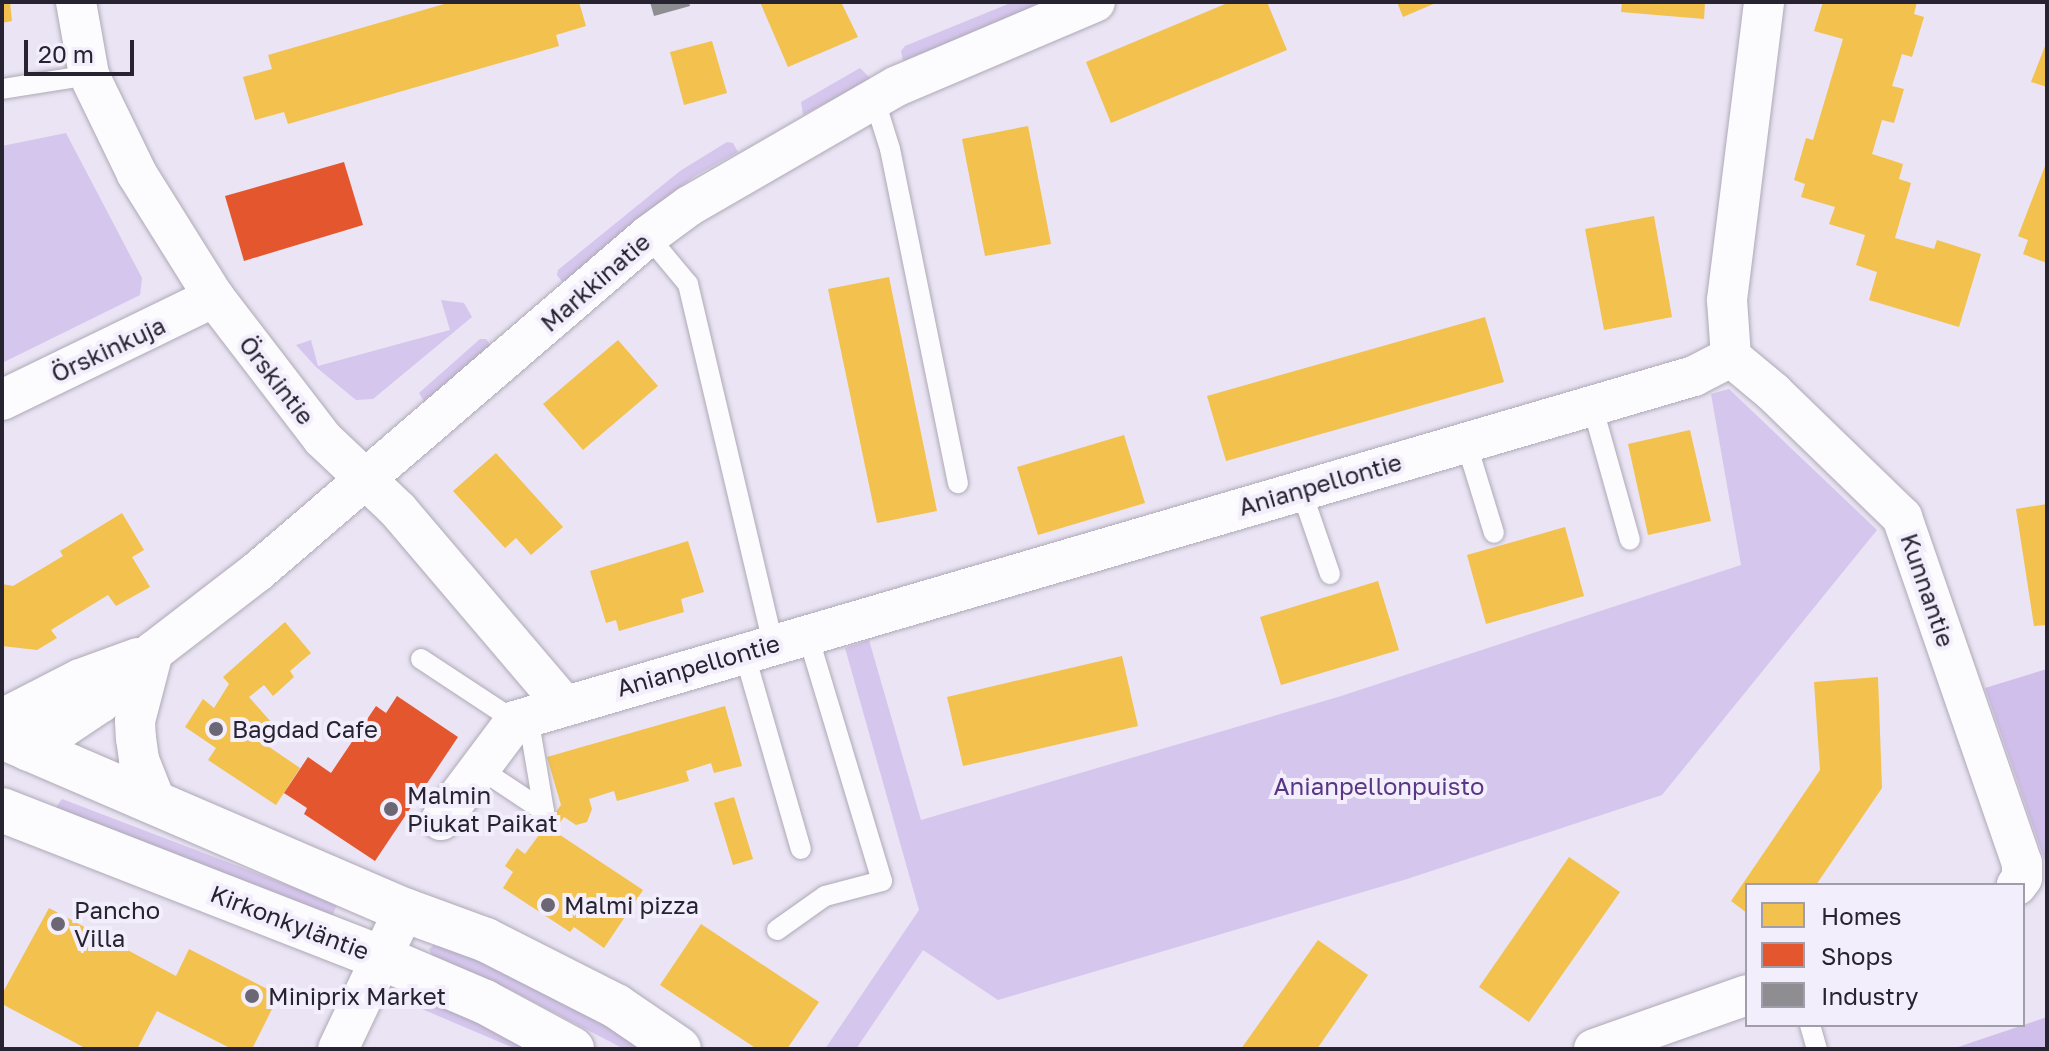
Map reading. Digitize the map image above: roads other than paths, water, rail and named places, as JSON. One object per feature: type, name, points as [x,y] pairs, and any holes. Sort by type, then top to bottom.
[{"type":"main road","points":[[11,735],[157,805],[311,867],[404,910],[486,940],[616,1006],[679,1049]]},
{"type":"main road","name":"Kirkonkyläntie","points":[[2,810],[382,958],[485,1002],[572,1049]]},
{"type":"street","name":"Örskintie","points":[[76,2],[89,75],[137,174],[214,297],[299,411],[398,510],[535,714]]},
{"type":"street","name":"Markkinatie","points":[[11,735],[100,703],[153,652],[257,572],[367,480],[648,236],[724,183],[874,98],[1095,2]]},
{"type":"street","points":[[1731,357],[1727,300],[1764,2]]},
{"type":"street","name":"Örskinkuja","points":[[2,400],[214,297]]},
{"type":"street","name":"Anianpellontie","points":[[535,714],[1694,376],[1731,357]]},
{"type":"street","name":"Kunnantie","points":[[1731,357],[1773,392],[1902,517],[2022,863],[2022,878],[2018,883]]},
{"type":"street","points":[[153,652],[135,721],[139,760],[157,805]]},
{"type":"street","points":[[441,820],[479,768],[535,714]]},
{"type":"street","points":[[338,1049],[404,910]]},
{"type":"street","points":[[1594,1049],[1745,996]]},
{"type":"lane","points":[[2,89],[89,75]]},
{"type":"lane","points":[[874,98],[890,149],[958,483]]},
{"type":"lane","points":[[648,236],[688,284],[775,643],[801,849]]},
{"type":"lane","points":[[1592,405],[1630,540]]},
{"type":"lane","points":[[1466,442],[1494,533]]},
{"type":"lane","points":[[1301,490],[1330,574]]},
{"type":"lane","points":[[775,643],[882,881],[825,896],[777,930]]},
{"type":"lane","points":[[421,659],[535,714],[544,811],[479,768]]},
{"type":"lane","points":[[1811,1027],[1817,1049]]},
{"type":"place","name":"Bagdad Cafe","points":[[216,729]]},
{"type":"place","name":"Malmin Piukat Paikat","points":[[391,809]]},
{"type":"place","name":"Malmi pizza","points":[[548,905]]},
{"type":"place","name":"Pancho Villa","points":[[58,924]]},
{"type":"place","name":"Miniprix Market","points":[[252,996]]},
{"type":"park label","name":"Anianpellonpuisto","points":[[1379,786]]}]
